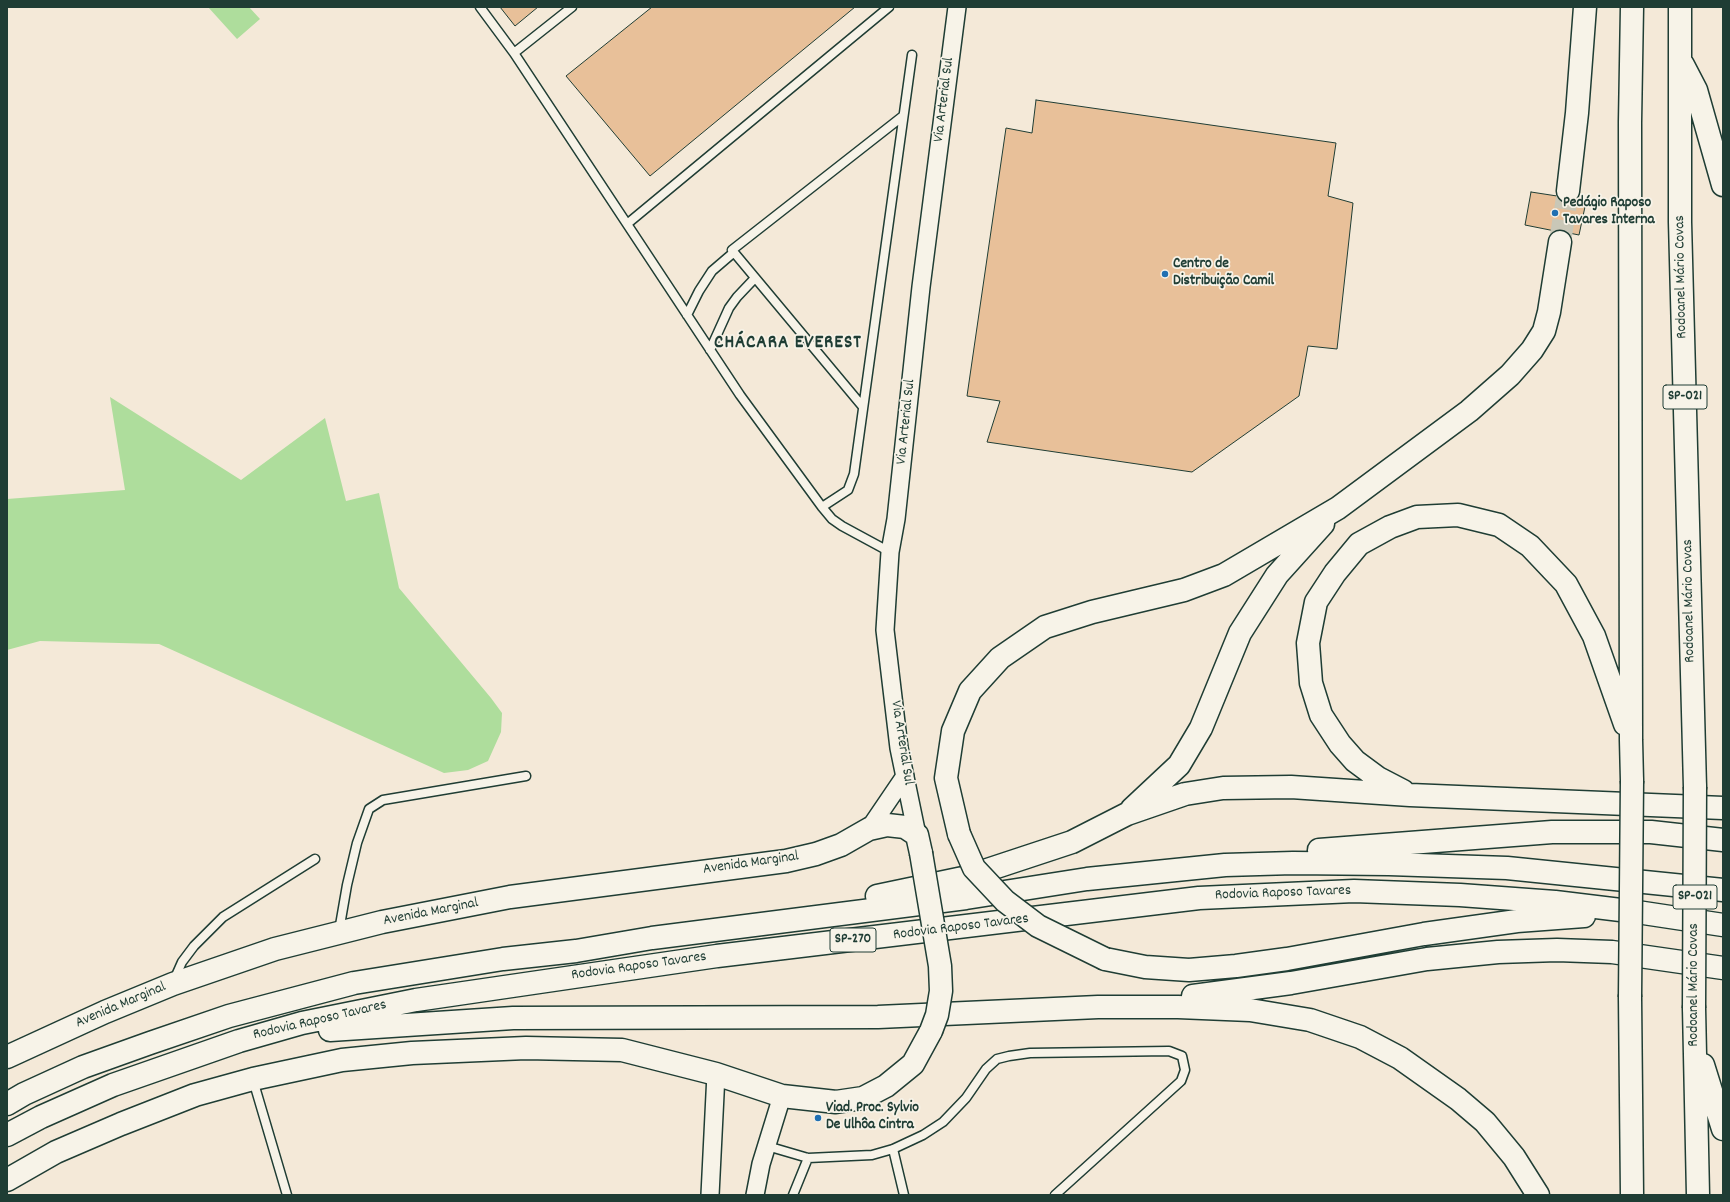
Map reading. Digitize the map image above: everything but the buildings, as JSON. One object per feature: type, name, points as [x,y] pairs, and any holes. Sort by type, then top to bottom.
[{"type":"main road","points":[[1568,191],[1577,113],[1585,7]]},
{"type":"main road","points":[[1632,7],[1630,122],[1632,781],[1630,997],[1632,1195]]},
{"type":"main road","name":"Rodoanel Mário Covas","points":[[1680,7],[1680,222],[1695,786],[1694,1008],[1698,1195]]},
{"type":"main road","points":[[1681,61],[1696,90],[1723,185]]},
{"type":"main road","points":[[1560,242],[1549,312],[1544,331],[1532,350],[1510,375],[1470,411],[1338,508],[1224,575],[1184,590],[1092,612],[1045,627],[1000,658],[970,691],[953,731],[946,778],[959,834],[974,868],[1005,901],[1038,926],[1104,959],[1145,967],[1189,970],[1236,966],[1287,959],[1424,934],[1517,921],[1637,912]]},
{"type":"main road","points":[[1127,814],[1179,765],[1201,728],[1240,633],[1277,575],[1338,508]]},
{"type":"main road","points":[[1410,795],[1378,778],[1356,761],[1340,744],[1321,714],[1312,683],[1308,644],[1316,602],[1335,572],[1359,544],[1390,526],[1418,517],[1458,515],[1498,526],[1530,546],[1566,584],[1594,636],[1631,740]]},
{"type":"main road","points":[[708,931],[963,878],[1072,842],[1127,814],[1185,794],[1223,788],[1291,787],[1410,795],[1723,808]]},
{"type":"main road","name":"Avenida Marginal","points":[[7,1057],[172,984],[275,950],[382,922],[510,897],[786,861],[816,854],[841,845],[869,828],[887,825],[905,827],[919,844]]},
{"type":"main road","points":[[1225,865],[1309,851],[1552,832],[1651,832],[1723,840]]},
{"type":"main road","points":[[7,1180],[56,1152],[121,1124],[195,1095],[342,1060],[412,1053],[526,1048],[622,1050],[716,1074],[782,1096],[836,1102],[863,1098],[886,1086],[913,1064],[931,1031],[937,1015],[941,991],[940,966],[919,844]]},
{"type":"main road","name":"Rodovia Raposo Tavares","points":[[13,1099],[83,1066],[229,1016],[354,983],[503,960],[576,951],[652,938],[966,898],[1087,879],[1225,865],[1338,863],[1507,868],[1723,890]]},
{"type":"main road","name":"Rodovia Raposo Tavares","points":[[7,1135],[41,1117],[113,1085],[239,1041],[302,1023],[416,1000],[717,956],[1199,898],[1354,891],[1460,895],[1555,902],[1637,912],[1723,925]]},
{"type":"main road","points":[[1098,1007],[1224,993],[1427,959],[1498,952],[1557,950],[1612,952],[1723,968]]},
{"type":"main road","points":[[239,1041],[353,1028],[513,1018],[878,1017],[1098,1007],[1178,1007],[1250,1010],[1310,1020],[1360,1037],[1400,1058],[1458,1099],[1485,1122],[1514,1157],[1538,1195]]},
{"type":"main road","points":[[1695,1041],[1723,1129]]},
{"type":"street","name":"Via Arterial Sul","points":[[919,844],[899,748],[885,630],[890,552],[896,519],[921,287],[956,7]]},
{"type":"street","name":"Avenida Marginal","points":[[869,828],[905,776]]},
{"type":"street","points":[[710,1195],[716,1074]]},
{"type":"street","points":[[755,1195],[767,1146],[782,1096]]},
{"type":"lane","points":[[480,7],[514,53],[740,395],[822,507],[842,526],[890,552]]},
{"type":"lane","points":[[514,53],[572,7]]},
{"type":"lane","points":[[627,224],[889,7]]},
{"type":"lane","points":[[822,507],[848,490],[852,481],[912,55]]},
{"type":"lane","points":[[687,315],[699,291],[712,271],[733,253],[734,248],[904,116]]},
{"type":"lane","points":[[733,253],[863,407]]},
{"type":"lane","points":[[710,350],[729,308],[755,278]]},
{"type":"lane","points":[[339,933],[347,885],[357,843],[368,809],[383,800],[526,776]]},
{"type":"lane","points":[[172,984],[182,962],[194,946],[224,917],[315,859]]},
{"type":"lane","points":[[767,1146],[808,1158],[872,1155],[892,1149],[923,1135],[943,1122],[966,1098],[986,1069],[997,1059],[1009,1056],[1030,1053],[1169,1051],[1182,1056],[1185,1070],[1181,1081],[1055,1195]]},
{"type":"lane","points":[[253,1080],[287,1195]]},
{"type":"lane","points":[[892,1149],[904,1195]]},
{"type":"lane","points":[[793,1195],[808,1158]]},
{"type":"green space","points":[[208,7],[249,7],[260,19],[237,39]]},
{"type":"green space","points":[[110,397],[241,480],[325,418],[346,501],[379,493],[399,588],[502,713],[501,732],[488,761],[468,770],[444,773],[159,644],[40,641],[7,650],[7,499],[125,490]]},
{"type":"tunnel","points":[[1560,242],[1568,191]]},
{"type":"place","name":"Pedágio Raposo Tavares Interna","points":[[1555,213]]},
{"type":"place","name":"Centro de Distribuição Camil","points":[[1165,274]]},
{"type":"place","name":"Viad. Proc. Sylvio De Ulhôa Cintra","points":[[818,1118]]},
{"type":"district","name":"CHÁCARA EVEREST","points":[[788,344]]}]
